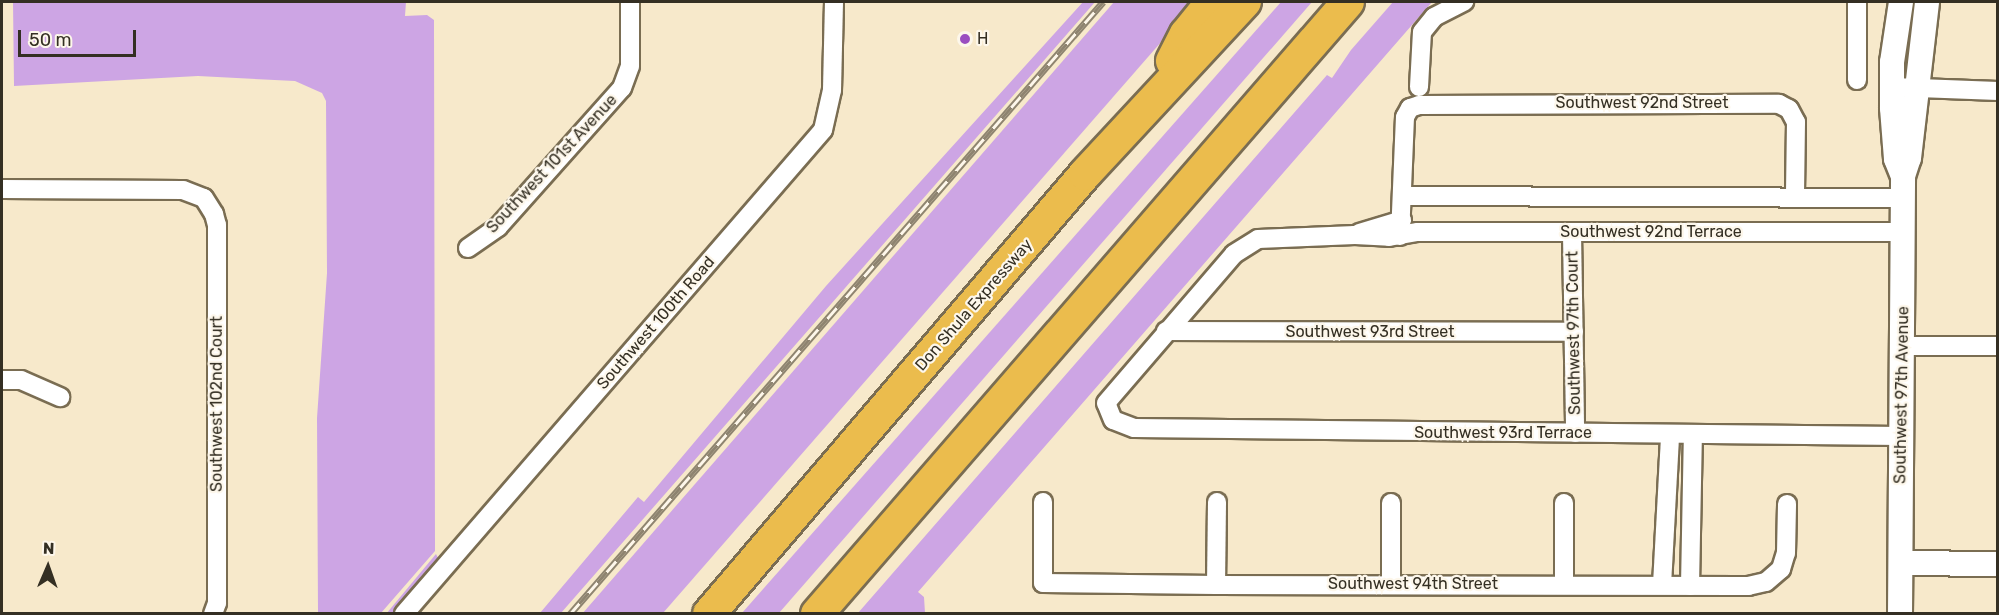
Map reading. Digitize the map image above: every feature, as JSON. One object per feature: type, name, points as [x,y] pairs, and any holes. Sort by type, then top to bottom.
[{"type":"highway","points":[[1151,102],[1186,34],[1212,2]]},
{"type":"highway","name":"Don Shula Expressway","points":[[709,614],[1151,102],[1245,2]]},
{"type":"highway","points":[[817,614],[1347,2]]},
{"type":"street","name":"Southwest 101st Avenue","points":[[468,248],[498,227],[622,88],[630,66],[630,2]]},
{"type":"street","name":"Southwest 100th Road","points":[[404,614],[824,130],[832,90],[834,2]]},
{"type":"street","points":[[1419,87],[1422,32],[1434,17],[1464,2]]},
{"type":"street","points":[[1857,2],[1857,80]]},
{"type":"street","name":"Southwest 97th Avenue","points":[[1901,2],[1892,87],[1896,159],[1903,187]]},
{"type":"street","name":"Southwest 97th Avenue","points":[[1900,614],[1903,187],[1910,158],[1927,2]]},
{"type":"street","points":[[1892,87],[1998,91]]},
{"type":"street","name":"Southwest 92nd Street","points":[[1403,196],[1407,111],[1424,104],[1774,103],[1788,110],[1796,122],[1795,196]]},
{"type":"street","points":[[1401,228],[1403,196],[1795,196],[1903,187]]},
{"type":"street","name":"Southwest 102nd Court","points":[[2,189],[176,189],[204,198],[217,225],[217,603],[213,614]]},
{"type":"street","name":"Southwest 92nd Terrace","points":[[1109,416],[1106,403],[1110,393],[1234,254],[1253,240],[1354,235],[1401,228],[1418,232],[1903,232]]},
{"type":"street","name":"Southwest 97th Court","points":[[1572,233],[1575,433]]},
{"type":"street","name":"Southwest 93rd Street","points":[[1166,331],[1574,333]]},
{"type":"street","points":[[1902,345],[1998,346]]},
{"type":"street","points":[[2,380],[21,380],[60,397]]},
{"type":"street","name":"Southwest 93rd Terrace","points":[[1109,416],[1117,423],[1134,428],[1901,436]]},
{"type":"street","points":[[1662,585],[1670,435]]},
{"type":"street","points":[[1690,586],[1693,435]]},
{"type":"street","name":"Southwest 94th Street","points":[[1044,502],[1043,583],[1216,585],[1748,586],[1766,582],[1779,573],[1786,553],[1787,504]]},
{"type":"street","points":[[1216,585],[1217,502]]},
{"type":"street","points":[[1391,502],[1391,584]]},
{"type":"street","points":[[1564,503],[1564,584]]},
{"type":"street","points":[[1901,563],[1998,564]]},
{"type":"shaded area","points":[[13,2],[406,2],[405,16],[427,15],[434,20],[435,551],[381,613],[318,613],[317,418],[327,273],[326,101],[322,93],[295,81],[198,76],[14,86]]},
{"type":"shaded area","points":[[1083,2],[1095,2],[561,613],[540,613],[638,497],[644,502],[826,286]]},
{"type":"shaded area","points":[[1114,2],[1196,2],[663,613],[582,614]]},
{"type":"shaded area","points":[[1281,2],[1312,2],[779,613],[742,613]]},
{"type":"shaded area","points":[[1393,2],[1432,2],[918,592],[924,597],[925,613],[858,613],[1327,75],[1332,78],[1351,50]]},
{"type":"shaded area","points":[[436,554],[440,562],[395,613],[386,614]]},
{"type":"railway","points":[[570,614],[1103,2]]},
{"type":"place","name":"H","points":[[965,39]]}]
